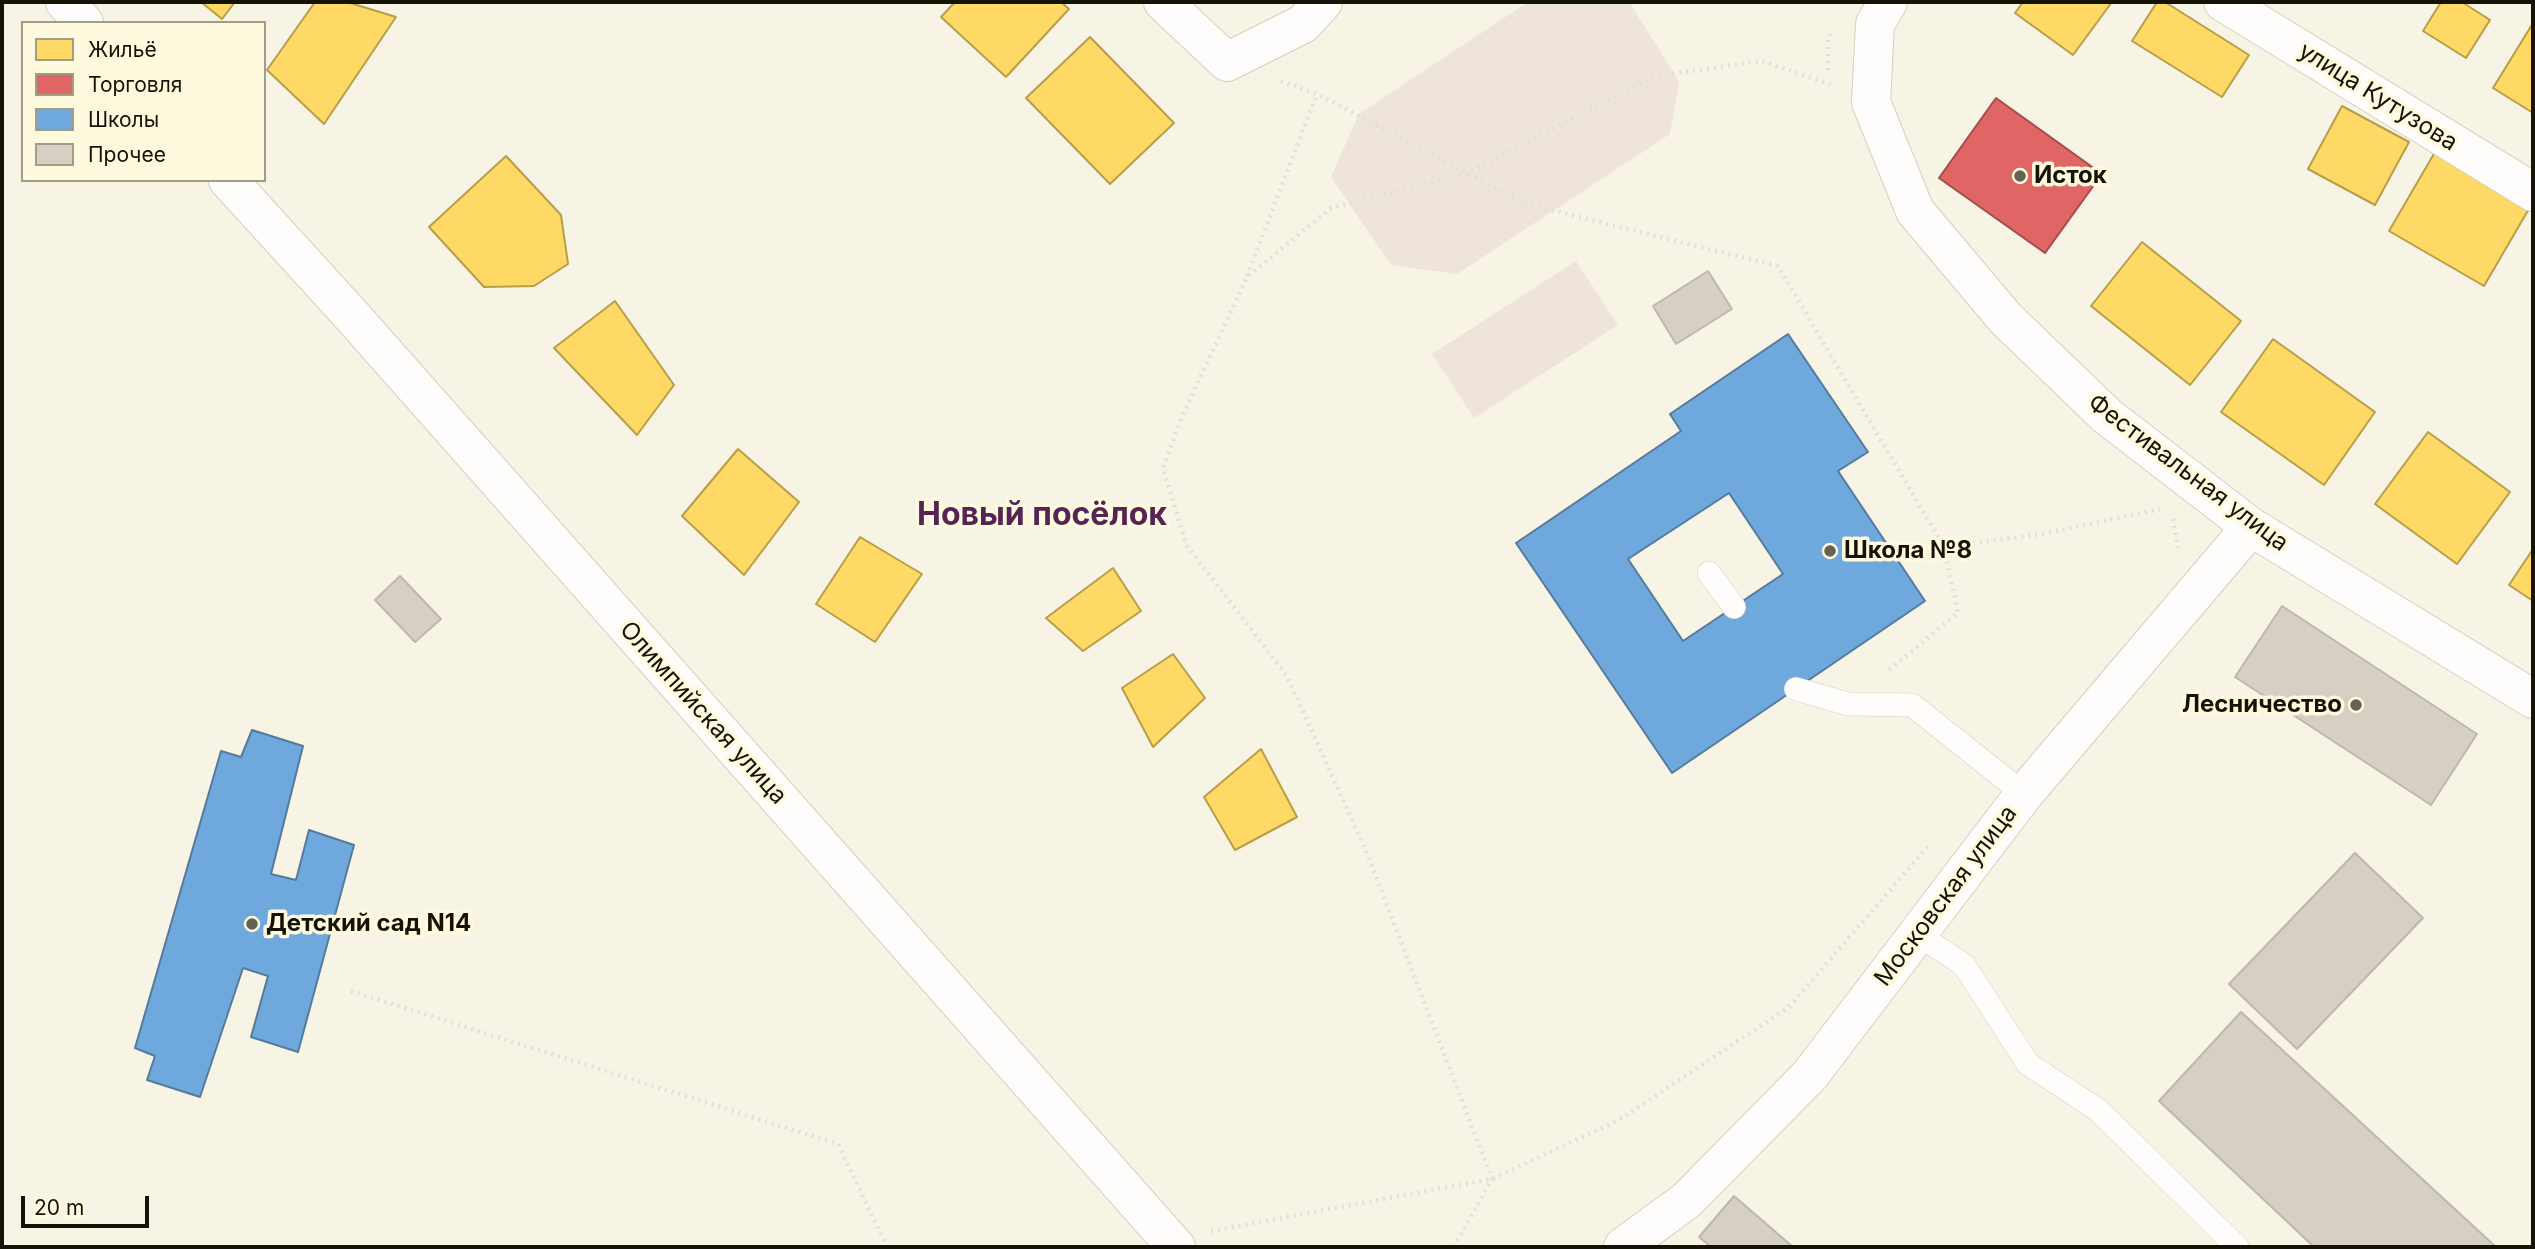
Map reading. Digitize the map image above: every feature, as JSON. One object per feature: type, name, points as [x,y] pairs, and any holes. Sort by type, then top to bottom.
[{"type":"street","points":[[65,2],[83,21]]},
{"type":"street","points":[[1163,2],[1227,62],[1303,24],[1323,2]]},
{"type":"street","points":[[1871,102],[1875,24],[1888,2]]},
{"type":"street","name":"улица Кутузова","points":[[2223,2],[2533,192]]},
{"type":"street","name":"Фестивальная улица","points":[[1871,102],[1915,211],[2006,319],[2108,416],[2250,527],[2533,699]]},
{"type":"street","name":"Олимпийская улица","points":[[230,182],[352,316],[1172,1243]]},
{"type":"street","name":"Московская улица","points":[[1623,1247],[1687,1200],[1810,1075],[2024,794],[2250,527]]},
{"type":"lane","points":[[1709,573],[1734,607]]},
{"type":"lane","points":[[1797,689],[1848,704],[1912,705],[2024,794]]},
{"type":"lane","points":[[1917,934],[1964,965],[2028,1064],[2098,1110],[2237,1247]]},
{"type":"path","points":[[1832,94],[1828,83],[1828,40],[1833,30]]},
{"type":"path","points":[[1247,277],[1331,208],[1467,173],[1655,76],[1762,61],[1828,83],[1871,102]]},
{"type":"path","points":[[1227,62],[1317,94],[1526,204],[1778,266],[1944,547],[1958,613],[1848,704]]},
{"type":"path","points":[[1317,94],[1247,277],[1181,419],[1163,468],[1187,546],[1287,676],[1367,853],[1492,1179]]},
{"type":"path","points":[[2171,507],[2178,548],[2173,558]]},
{"type":"path","points":[[1944,547],[2042,534],[2118,517]]},
{"type":"path","points":[[1172,1243],[1492,1179],[1619,1120],[1789,1007],[1931,842]]},
{"type":"path","points":[[351,991],[838,1144],[887,1247]]},
{"type":"path","points":[[1454,1247],[1492,1179]]},
{"type":"shaded area","points":[[1528,2],[1629,2],[1679,81],[1670,134],[1457,274],[1391,265],[1331,177],[1359,114]]},
{"type":"shaded area","points":[[1576,261],[1618,325],[1474,418],[1432,354]]},
{"type":"building: Жильё","points":[[201,2],[235,2],[222,19]]},
{"type":"building: Жильё","points":[[315,2],[347,2],[396,17],[324,124],[267,70]]},
{"type":"building: Жильё","points":[[955,2],[1061,2],[1069,9],[1006,77],[941,17]]},
{"type":"building: Жильё","points":[[2023,2],[2112,2],[2073,55],[2015,13]]},
{"type":"building: Жильё","points":[[2157,2],[2165,2],[2249,55],[2222,97],[2132,41]]},
{"type":"building: Жильё","points":[[2441,2],[2462,2],[2490,20],[2466,58],[2423,31]]},
{"type":"building: Жильё","points":[[2533,23],[2533,113],[2493,88]]},
{"type":"building: Жильё","points":[[1090,37],[1174,123],[1110,184],[1026,98]]},
{"type":"building: Жильё","points":[[2342,106],[2409,142],[2375,205],[2308,169]]},
{"type":"building: Жильё","points":[[2435,152],[2530,207],[2484,286],[2389,231]]},
{"type":"building: Жильё","points":[[506,156],[561,215],[568,264],[534,286],[484,287],[429,227]]},
{"type":"building: Жильё","points":[[2142,242],[2241,321],[2190,385],[2091,306]]},
{"type":"building: Жильё","points":[[615,301],[674,385],[637,435],[554,348]]},
{"type":"building: Жильё","points":[[2273,339],[2375,412],[2324,485],[2221,412]]},
{"type":"building: Жильё","points":[[2428,432],[2510,492],[2457,564],[2375,504]]},
{"type":"building: Жильё","points":[[738,449],[799,502],[744,575],[682,516]]},
{"type":"building: Жильё","points":[[860,537],[922,574],[875,642],[816,604]]},
{"type":"building: Жильё","points":[[2533,549],[2533,601],[2509,585]]},
{"type":"building: Жильё","points":[[1113,568],[1141,611],[1083,651],[1046,618]]},
{"type":"building: Жильё","points":[[1173,654],[1205,698],[1153,747],[1122,688]]},
{"type":"building: Жильё","points":[[1261,749],[1297,817],[1235,850],[1204,797]]},
{"type":"building: Торговля","name":"Исток","points":[[1996,98],[2102,174],[2045,253],[1939,178]]},
{"type":"building: Школы","name":"Школа №8","points":[[1788,334],[1868,452],[1838,471],[1925,601],[1672,773],[1516,543],[1681,431],[1670,414]],"holes":[[[1729,493],[1783,574],[1683,641],[1628,559]]]},
{"type":"building: Школы","name":"Детский сад N14","points":[[252,730],[303,746],[271,874],[296,880],[309,830],[354,845],[298,1052],[251,1037],[268,976],[243,968],[200,1097],[147,1080],[155,1056],[135,1048],[221,751],[241,757]]},
{"type":"building: Прочее","points":[[1708,271],[1732,309],[1676,344],[1653,306]]},
{"type":"building: Прочее","points":[[400,576],[441,619],[415,642],[375,600]]},
{"type":"building: Прочее","name":"Лесничество","points":[[2282,606],[2477,734],[2431,805],[2235,677]]},
{"type":"building: Прочее","points":[[2355,853],[2423,918],[2297,1049],[2229,984]]},
{"type":"building: Прочее","points":[[2241,1012],[2496,1247],[2314,1247],[2159,1101]]},
{"type":"building: Прочее","points":[[1734,1196],[1793,1247],[1711,1247],[1699,1237]]},
{"type":"place","name":"Исток","points":[[2020,176]]},
{"type":"place","name":"Школа №8","points":[[1830,551]]},
{"type":"place","name":"Лесничество","points":[[2356,705]]},
{"type":"place","name":"Детский сад N14","points":[[252,924]]},
{"type":"district","name":"Новый посёлок","points":[[1042,515]]}]
